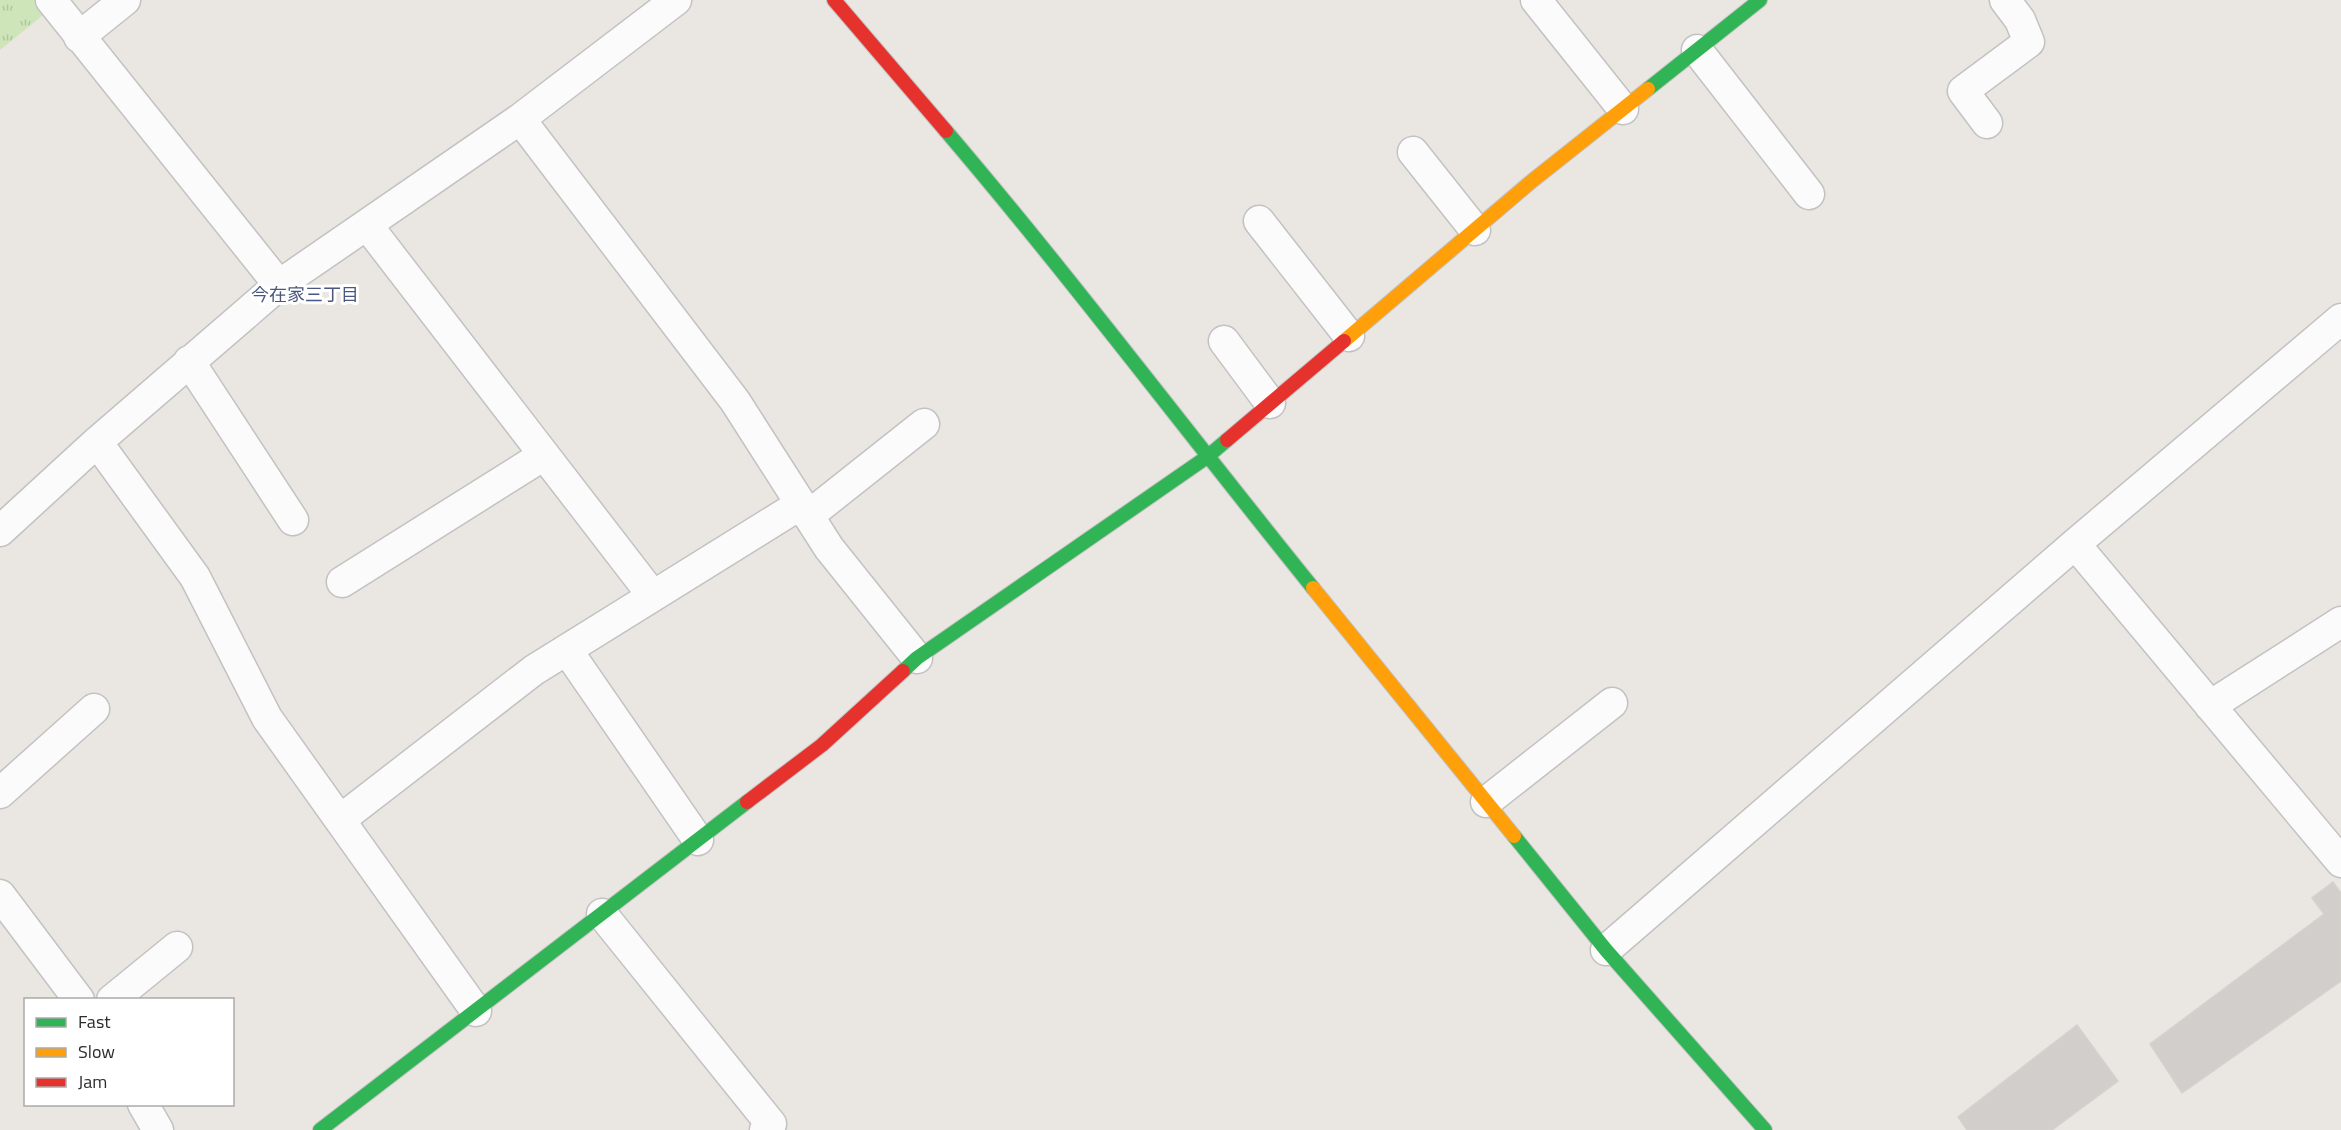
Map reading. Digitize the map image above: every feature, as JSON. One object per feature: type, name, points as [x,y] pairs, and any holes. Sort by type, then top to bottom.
[{"type":"street","points":[[51,0],[279,285]]},
{"type":"street","points":[[79,37],[125,0]]},
{"type":"street","points":[[0,531],[97,442],[279,285],[520,118],[676,0]]},
{"type":"street","points":[[834,0],[1017,214],[1207,457],[1606,950],[1765,1130]]},
{"type":"street","points":[[1536,0],[1623,109]]},
{"type":"street","points":[[320,1130],[822,745],[917,658],[1207,457],[1475,230],[1760,0]]},
{"type":"street","points":[[1987,123],[1963,92],[2029,42],[2020,20],[2005,0]]},
{"type":"street","points":[[1697,50],[1809,194]]},
{"type":"street","points":[[520,118],[735,401],[829,548],[917,658]]},
{"type":"street","points":[[1413,152],[1475,230]]},
{"type":"street","points":[[1259,221],[1349,336]]},
{"type":"street","points":[[367,225],[652,596]]},
{"type":"street","points":[[1606,950],[2075,544],[2341,320]]},
{"type":"street","points":[[1224,341],[1270,403]]},
{"type":"street","points":[[189,361],[293,520]]},
{"type":"street","points":[[340,820],[534,670],[652,596],[804,510],[924,424]]},
{"type":"street","points":[[97,442],[195,578],[267,718],[476,1011]]},
{"type":"street","points":[[342,582],[544,455]]},
{"type":"street","points":[[2075,544],[2341,862]]},
{"type":"street","points":[[2210,706],[2341,622]]},
{"type":"street","points":[[567,650],[698,840]]},
{"type":"street","points":[[1486,802],[1612,703]]},
{"type":"street","points":[[0,793],[94,709]]},
{"type":"street","points":[[0,895],[78,998]]},
{"type":"street","points":[[602,914],[771,1124],[765,1130]]},
{"type":"street","points":[[113,998],[177,947]]},
{"type":"street","points":[[144,1106],[158,1130]]},
{"type":"green space","points":[[0,0],[40,0],[48,11],[0,50]]},
{"type":"building","points":[[2333,882],[2341,893],[2341,981],[2182,1093],[2150,1044],[2324,914],[2312,898]]},
{"type":"building","points":[[2077,1025],[2118,1081],[2052,1130],[1967,1130],[1958,1117]]},
{"type":"traffic: fast","points":[[1648,89],[1760,0]]},
{"type":"traffic: fast","points":[[946,131],[1086,301],[1313,588]]},
{"type":"traffic: fast","points":[[903,671],[917,658],[1207,457],[1227,440]]},
{"type":"traffic: fast","points":[[320,1130],[747,802]]},
{"type":"traffic: fast","points":[[1514,836],[1606,950],[1765,1130]]},
{"type":"traffic: slow","points":[[1344,341],[1532,181],[1648,89]]},
{"type":"traffic: slow","points":[[1313,588],[1514,836]]},
{"type":"traffic: jam","points":[[834,0],[946,131]]},
{"type":"traffic: jam","points":[[1227,440],[1344,341]]},
{"type":"traffic: jam","points":[[747,802],[822,745],[903,671]]},
{"type":"district","name":"今在家三丁目","points":[[305,294]]}]
